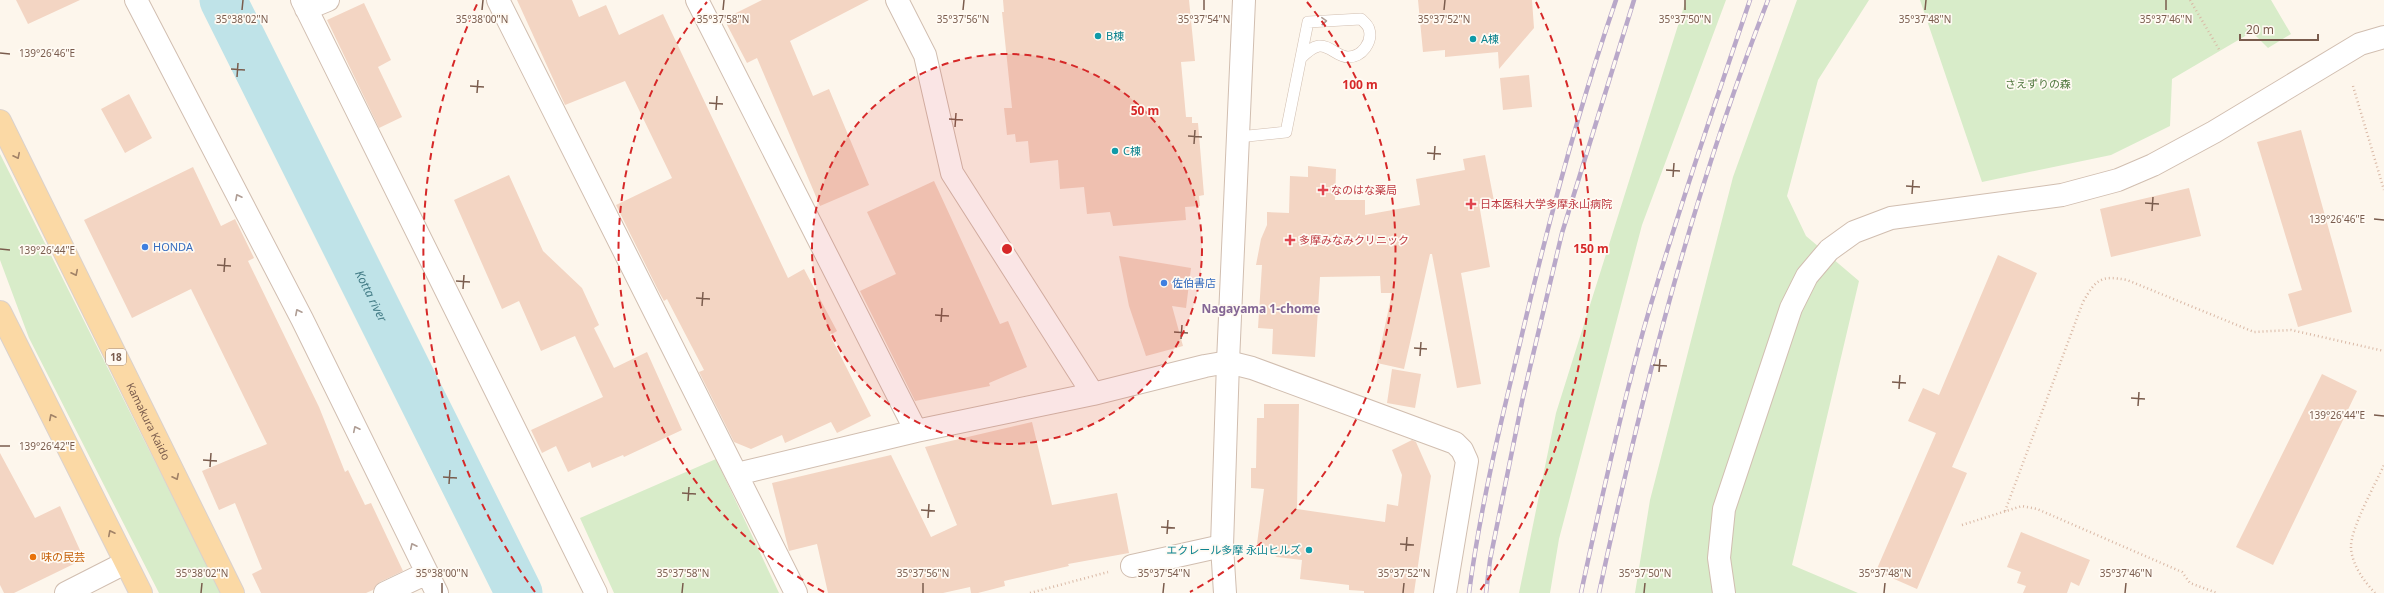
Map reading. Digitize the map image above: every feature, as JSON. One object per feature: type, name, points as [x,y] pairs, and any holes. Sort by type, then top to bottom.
[{"type":"main road","name":"Kamakura Kaido","points":[[0,121],[233,593]]},
{"type":"main road","points":[[0,312],[141,593]]},
{"type":"street","points":[[136,0],[298,312],[437,593]]},
{"type":"street","points":[[328,0],[304,5],[596,593]]},
{"type":"street","points":[[498,0],[796,593]]},
{"type":"street","points":[[697,0],[916,431]]},
{"type":"street","points":[[897,0],[925,55],[952,173],[1093,394]]},
{"type":"street","points":[[1225,593],[1222,546],[1228,362],[1244,0]]},
{"type":"street","points":[[1724,593],[1719,558],[1724,509],[1791,308],[1807,276],[1829,250],[1854,232],[1891,218],[2062,195],[2118,180],[2153,165],[2207,135],[2360,44],[2384,37]]},
{"type":"street","points":[[737,474],[916,431],[1093,394],[1228,362],[1252,368],[1455,442],[1462,450],[1467,461],[1445,593]]},
{"type":"street","points":[[1132,566],[1222,546]]},
{"type":"street","points":[[66,593],[125,563]]},
{"type":"street","points":[[385,593],[427,573]]},
{"type":"lane","points":[[1238,137],[1286,132],[1308,22],[1361,19],[1369,28],[1369,41],[1365,49],[1357,56],[1347,57],[1336,54],[1329,48],[1320,46],[1310,50],[1301,58]]},
{"type":"path","points":[[2190,0],[2220,51]]},
{"type":"path","points":[[2353,86],[2384,190]]},
{"type":"path","points":[[2005,511],[2083,302],[2093,284],[2108,277],[2127,280],[2254,332],[2291,330],[2384,351]]},
{"type":"path","points":[[2375,593],[2357,568],[2351,547],[2355,528],[2384,464]]},
{"type":"path","points":[[1962,525],[2022,506],[2036,509],[2182,572],[2190,583],[2217,593]]},
{"type":"path","points":[[1030,593],[1132,566]]},
{"type":"green space","points":[[1686,0],[1726,0],[1642,225],[1559,539],[1550,593],[1519,593],[1556,413]]},
{"type":"green space","points":[[1797,0],[1869,0],[1818,80],[1787,196],[1806,236],[1859,281],[1792,565],[1858,593],[1635,593],[1650,500],[1733,177]]},
{"type":"green space","name":"さえずりの森","points":[[1920,0],[2271,0],[2291,34],[2268,48],[2252,32],[2172,79],[2170,126],[2111,155],[1982,182]]},
{"type":"green space","points":[[0,154],[221,593],[159,593],[29,338],[0,260]]},
{"type":"green space","points":[[716,459],[779,593],[614,593],[580,518]]},
{"type":"building","points":[[16,0],[80,0],[28,24]]},
{"type":"building","points":[[517,0],[572,0],[579,17],[606,5],[619,35],[663,14],[788,278],[804,269],[837,331],[830,335],[871,416],[837,433],[831,422],[785,443],[782,435],[751,449],[734,442],[699,372],[704,370],[667,299],[664,301],[658,290],[616,205],[672,178],[625,81],[565,105]]},
{"type":"building","points":[[762,0],[869,0],[790,41],[813,96],[829,89],[869,185],[820,206],[757,58],[747,63],[724,19]]},
{"type":"building","points":[[1003,0],[1189,0],[1195,61],[1181,62],[1186,117],[1192,117],[1192,123],[1198,123],[1204,195],[1199,196],[1200,206],[1185,207],[1186,220],[1113,226],[1110,212],[1087,214],[1084,187],[1060,189],[1058,160],[1030,163],[1028,141],[1016,142],[1015,134],[1007,135],[1004,108],[1012,108],[1002,12],[1004,12]]},
{"type":"building","name":"A棟","points":[[1418,0],[1532,0],[1534,28],[1499,69],[1498,52],[1445,57],[1445,50],[1423,52]]},
{"type":"building","points":[[364,3],[391,60],[378,67],[402,117],[379,128],[327,20]]},
{"type":"building","points":[[1529,75],[1532,107],[1503,110],[1500,78]]},
{"type":"building","points":[[129,94],[152,138],[125,153],[101,109]]},
{"type":"building","points":[[2301,130],[2352,312],[2298,327],[2288,294],[2302,290],[2257,142]]},
{"type":"building","points":[[1485,155],[1494,201],[1479,204],[1490,267],[1461,273],[1481,384],[1457,388],[1432,254],[1430,254],[1404,369],[1377,363],[1392,293],[1381,293],[1380,276],[1320,277],[1315,357],[1272,354],[1273,329],[1258,328],[1262,265],[1256,265],[1261,239],[1267,225],[1267,212],[1289,213],[1290,176],[1308,177],[1308,166],[1336,169],[1335,200],[1365,200],[1365,215],[1420,205],[1416,179],[1465,170],[1463,159]]},
{"type":"building","points":[[193,167],[221,226],[235,219],[254,258],[248,261],[319,407],[345,472],[348,470],[365,505],[371,503],[403,571],[380,582],[373,590],[366,593],[261,593],[252,574],[262,569],[235,503],[219,510],[202,471],[267,444],[191,289],[132,318],[84,220]]},
{"type":"building","points":[[509,175],[543,251],[582,288],[599,325],[594,328],[614,368],[647,352],[682,430],[624,457],[623,455],[592,468],[590,462],[568,472],[556,446],[542,453],[531,430],[603,397],[575,336],[541,351],[519,301],[502,309],[454,200]]},
{"type":"building","points":[[934,181],[1000,324],[1008,321],[1027,367],[989,383],[990,386],[915,401],[860,291],[896,274],[867,212]]},
{"type":"building","points":[[2189,188],[2201,236],[2111,257],[2100,209]]},
{"type":"building","points":[[1998,255],[2037,273],[1952,467],[1967,473],[1917,589],[1876,571],[1936,433],[1908,421],[1923,388],[1939,395]]},
{"type":"building","points":[[1119,256],[1191,268],[1186,308],[1172,306],[1183,346],[1146,356],[1129,306]]},
{"type":"building","points":[[1392,369],[1421,374],[1415,408],[1387,403]]},
{"type":"building","points":[[2322,374],[2357,391],[2273,565],[2236,547]]},
{"type":"building","points":[[1264,404],[1299,404],[1297,509],[1385,522],[1387,504],[1398,506],[1402,475],[1392,450],[1412,440],[1416,442],[1431,476],[1414,593],[1364,593],[1364,591],[1349,590],[1349,585],[1300,579],[1302,560],[1277,557],[1257,544],[1264,489],[1251,488],[1251,468],[1256,468],[1257,418],[1264,418]]},
{"type":"building","points":[[1032,422],[1052,505],[1117,493],[1129,553],[1068,564],[1069,566],[1004,581],[1005,586],[978,593],[971,593],[970,587],[943,593],[828,593],[817,544],[789,551],[772,483],[891,455],[931,537],[957,525],[925,447]]},
{"type":"building","points":[[0,453],[35,518],[60,506],[84,559],[14,593],[4,593],[0,585]]},
{"type":"building","points":[[2021,532],[2090,560],[2079,586],[2071,582],[2067,593],[2023,593],[2026,586],[2017,583],[2021,572],[2007,567]]},
{"type":"waterway","name":"Kotta river","points":[[223,0],[519,593]]},
{"type":"railway","points":[[1469,593],[1491,467],[1541,256],[1588,85],[1616,0]]},
{"type":"railway","points":[[1486,593],[1490,560],[1523,397],[1562,233],[1634,0]]},
{"type":"railway","points":[[1581,593],[1595,526],[1644,328],[1682,204],[1750,0]]},
{"type":"railway","points":[[1599,593],[1633,443],[1693,219],[1716,145],[1768,0]]},
{"type":"place","name":"B棟","points":[[1098,36]]},
{"type":"place","name":"A棟","points":[[1473,39]]},
{"type":"place","name":"C棟","points":[[1115,151]]},
{"type":"place","name":"なのはな薬局","points":[[1323,190]]},
{"type":"place","name":"日本医科大学多摩永山病院","points":[[1471,204]]},
{"type":"place","name":"多摩みなみクリニック","points":[[1290,240]]},
{"type":"place","name":"HONDA","points":[[145,247]]},
{"type":"place","name":"佐伯書店","points":[[1164,283]]},
{"type":"place","name":"エクレール多摩 永山ヒルズ","points":[[1309,550]]},
{"type":"place","name":"味の民芸","points":[[33,557]]},
{"type":"district","name":"Nagayama 1-chome","points":[[1261,309]]}]
